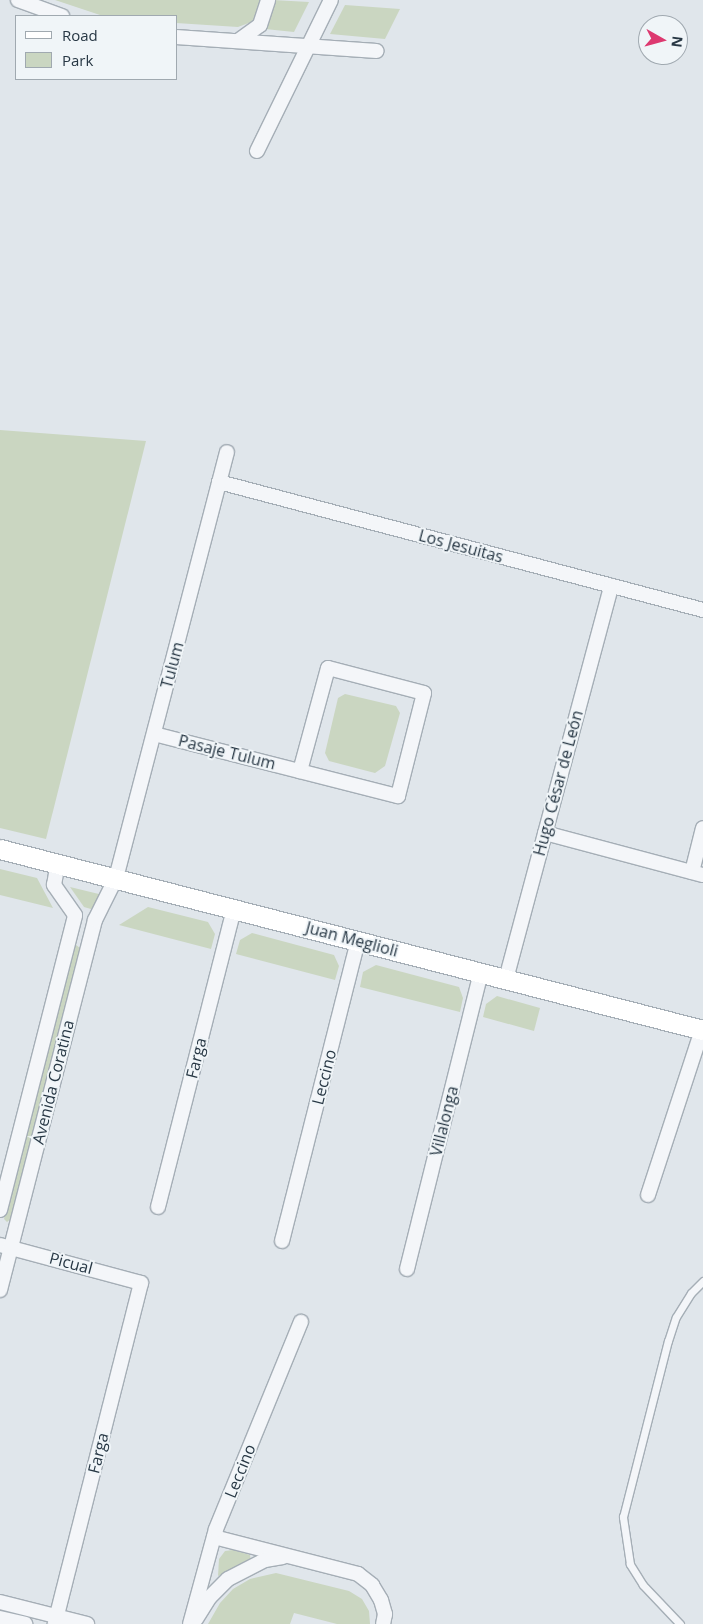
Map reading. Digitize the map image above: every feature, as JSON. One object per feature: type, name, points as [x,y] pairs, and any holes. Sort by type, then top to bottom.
[{"type":"main road","name":"Juan Meglioli","points":[[0,849],[702,1030]]},
{"type":"street","points":[[18,0],[59,15]]},
{"type":"street","points":[[237,41],[260,25],[268,0]]},
{"type":"street","points":[[257,151],[331,0]]},
{"type":"street","points":[[178,37],[377,51]]},
{"type":"street","name":"Tulum","points":[[116,878],[227,452]]},
{"type":"street","name":"Los Jesuitas","points":[[219,482],[703,610]]},
{"type":"street","name":"Hugo César de León","points":[[506,979],[611,586]]},
{"type":"street","name":"Pasaje Tulum","points":[[154,734],[398,796],[424,693],[328,668],[300,771]]},
{"type":"street","points":[[545,833],[697,873],[703,828]]},
{"type":"street","points":[[58,863],[54,885],[75,915],[94,920]]},
{"type":"street","name":"Avenida Coratina","points":[[0,1290],[5,1246],[94,920],[116,878]]},
{"type":"street","name":"Farga","points":[[158,1206],[234,909]]},
{"type":"street","name":"Avenida Coratina","points":[[0,1210],[75,915]]},
{"type":"street","name":"Leccino","points":[[282,1241],[358,941]]},
{"type":"street","name":"Villalonga","points":[[406,1269],[481,973]]},
{"type":"street","points":[[648,1195],[702,1030]]},
{"type":"street","name":"Picual","points":[[5,1246],[141,1282]]},
{"type":"street","name":"Farga","points":[[56,1620],[141,1282]]},
{"type":"street","name":"Leccino","points":[[192,1624],[214,1537],[301,1322]]},
{"type":"street","points":[[214,1537],[365,1578],[382,1600],[384,1621]]},
{"type":"street","points":[[192,1624],[210,1597],[228,1579],[265,1560],[288,1556]]},
{"type":"street","points":[[0,1602],[56,1620],[87,1624]]},
{"type":"street","points":[[0,1618],[25,1624]]},
{"type":"lane","points":[[680,1624],[653,1598],[630,1564],[623,1517],[668,1341],[691,1293],[703,1281]]},
{"type":"green space","points":[[55,0],[261,0],[254,21],[238,27],[178,23],[178,15],[100,15]]},
{"type":"green space","points":[[273,0],[309,2],[294,32],[265,29],[272,12]]},
{"type":"green space","points":[[345,5],[400,9],[385,39],[330,34]]},
{"type":"green space","points":[[0,430],[146,441],[46,839],[0,828]]},
{"type":"green space","points":[[345,694],[396,706],[400,713],[385,766],[375,773],[329,761],[325,753],[338,698]]},
{"type":"green space","points":[[0,869],[37,878],[53,908],[0,895]]},
{"type":"green space","points":[[70,887],[103,895],[91,909],[84,907]]},
{"type":"green space","points":[[148,907],[208,922],[215,934],[211,949],[119,925]]},
{"type":"green space","points":[[252,933],[334,955],[339,966],[335,980],[236,954],[240,940]]},
{"type":"green space","points":[[75,944],[81,949],[11,1219],[7,1222],[4,1219]]},
{"type":"green space","points":[[376,965],[459,987],[463,998],[460,1012],[360,987],[363,972]]},
{"type":"green space","points":[[497,996],[540,1008],[534,1031],[483,1017],[486,1004]]},
{"type":"green space","points":[[233,1550],[250,1555],[251,1561],[218,1576],[219,1559],[225,1551]]},
{"type":"green space","points":[[276,1573],[349,1591],[362,1599],[369,1611],[370,1624],[337,1624],[294,1613],[290,1624],[208,1624],[220,1603],[233,1589],[250,1579]]}]
